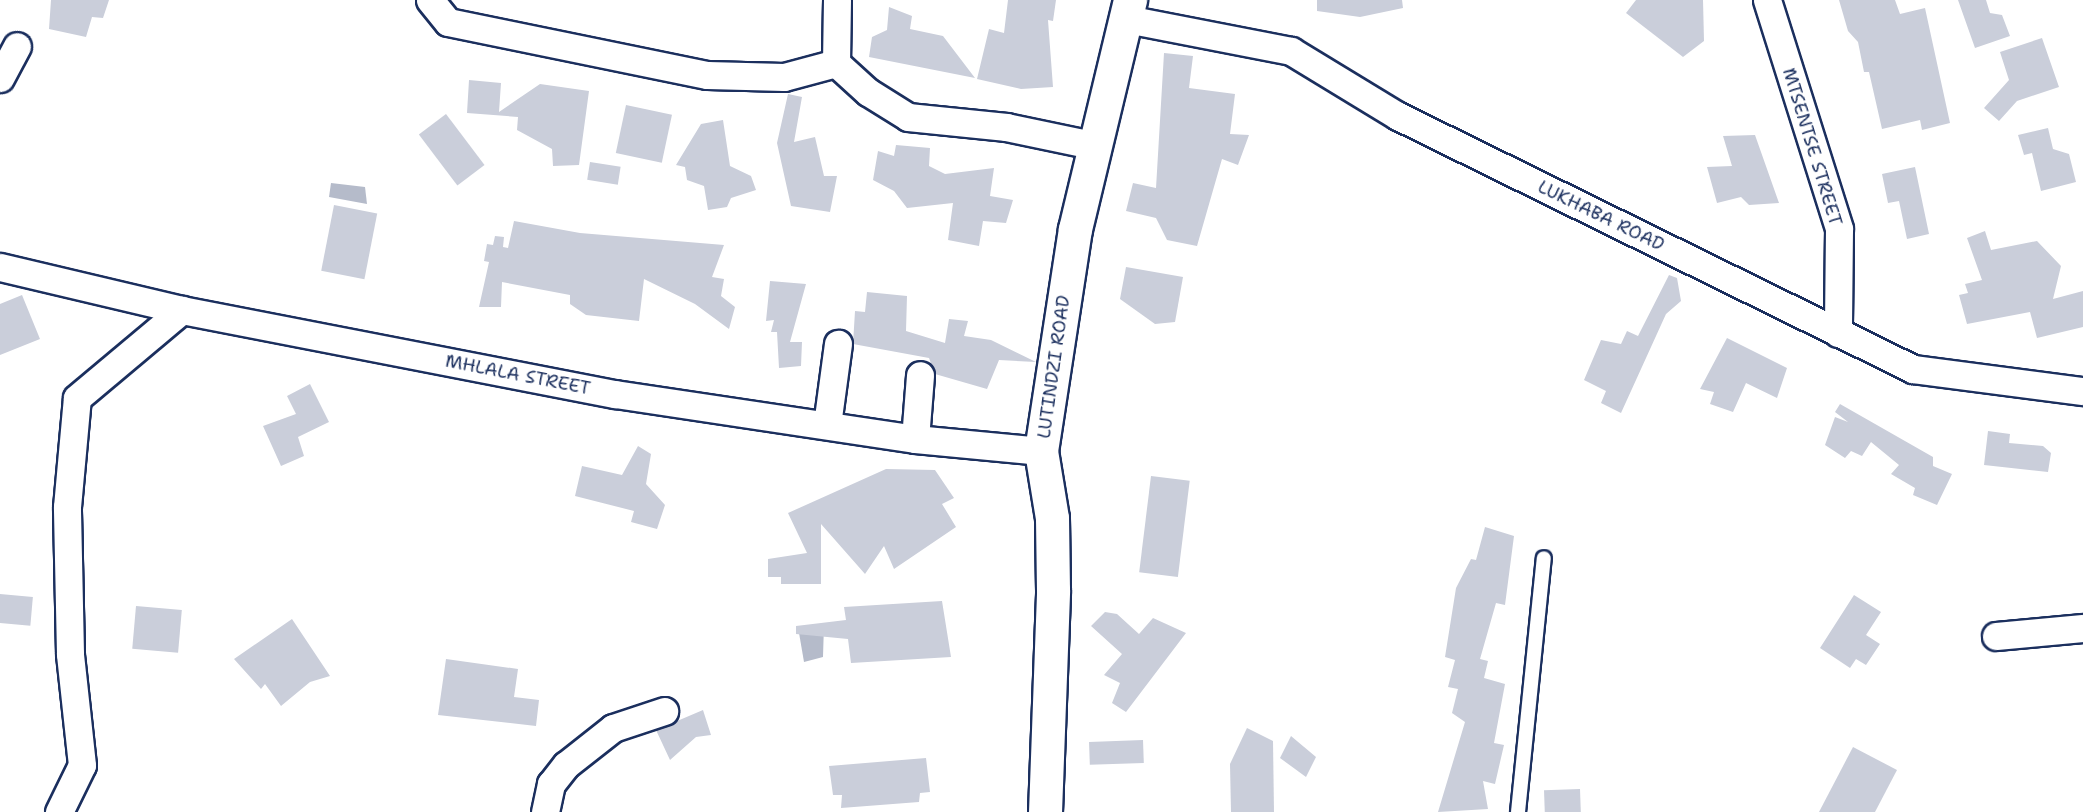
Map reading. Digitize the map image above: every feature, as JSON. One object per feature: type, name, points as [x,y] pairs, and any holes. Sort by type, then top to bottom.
[{"type":"street","points":[[430,0],[448,22],[707,75],[784,77],[836,63]]},
{"type":"street","points":[[837,0],[836,63],[868,92],[908,117],[1006,126],[1092,145]]},
{"type":"street","name":"MTSENTSE STREET","points":[[1767,0],[1839,229],[1838,333]]},
{"type":"street","name":"LUKHABA ROAD","points":[[1129,9],[1291,51],[1398,116],[1913,369],[2083,391]]},
{"type":"street","name":"LUTINDZI ROAD","points":[[1045,812],[1053,590],[1052,518],[1041,451],[1092,145],[1129,9]]},
{"type":"street","points":[[0,78],[17,46]]},
{"type":"street","name":"MHLALA STREET","points":[[0,267],[182,310],[615,394],[915,439],[1041,451]]},
{"type":"street","points":[[59,812],[82,765],[70,654],[67,518],[77,398],[182,310]]},
{"type":"street","points":[[827,425],[838,344]]},
{"type":"street","points":[[915,439],[920,375]]},
{"type":"street","points":[[1996,636],[2083,628]]},
{"type":"street","points":[[545,812],[551,784],[566,765],[613,728],[664,711]]},
{"type":"lane","points":[[1518,812],[1544,558]]},
{"type":"water","points":[[331,183],[365,187],[367,204],[329,197]]},
{"type":"water","points":[[824,624],[823,657],[804,662],[798,627]]},
{"type":"building","points":[[51,0],[109,0],[103,18],[92,17],[86,37],[49,29]]},
{"type":"building","points":[[1008,0],[1056,0],[1053,21],[1048,20],[1053,87],[1021,89],[977,79],[989,29],[1004,33]]},
{"type":"building","points":[[1317,0],[1402,0],[1403,8],[1360,17],[1317,11]]},
{"type":"building","points":[[1636,0],[1703,0],[1704,41],[1683,57],[1626,13]]},
{"type":"building","points":[[1839,0],[1895,0],[1900,14],[1925,8],[1950,123],[1922,130],[1920,120],[1882,129],[1869,72],[1864,72],[1858,42],[1848,31]]},
{"type":"building","points":[[1958,0],[1986,0],[1990,13],[2002,15],[2010,36],[1975,48]]},
{"type":"building","points":[[889,7],[912,16],[910,29],[943,36],[975,78],[869,57],[872,37],[887,30]]},
{"type":"building","points":[[2042,38],[2059,87],[2017,101],[1999,121],[1984,108],[2009,80],[2000,52]]},
{"type":"building","points":[[1164,53],[1193,56],[1189,88],[1235,94],[1230,134],[1249,135],[1238,165],[1222,159],[1197,246],[1167,240],[1156,218],[1126,211],[1133,183],[1156,188]]},
{"type":"building","points":[[469,80],[501,83],[499,112],[540,84],[589,91],[579,165],[553,166],[552,149],[517,130],[518,117],[467,113]]},
{"type":"building","points":[[788,94],[802,97],[794,142],[815,137],[824,176],[837,176],[830,212],[791,206],[777,143]]},
{"type":"building","points":[[626,105],[672,115],[662,163],[616,153]]},
{"type":"building","points":[[446,114],[485,165],[457,186],[419,134]]},
{"type":"building","points":[[723,120],[730,166],[751,176],[756,190],[731,198],[727,207],[708,210],[704,186],[687,180],[685,167],[676,165],[701,124]]},
{"type":"building","points":[[2048,128],[2053,149],[2069,154],[2076,182],[2041,191],[2032,153],[2024,155],[2018,135]]},
{"type":"building","points":[[1755,135],[1779,203],[1749,205],[1741,197],[1717,203],[1707,167],[1732,166],[1723,136]]},
{"type":"building","points":[[896,145],[930,148],[929,166],[945,174],[994,168],[990,196],[1013,200],[1006,223],[983,221],[979,246],[948,240],[953,203],[907,208],[894,191],[873,180],[878,151],[894,156]]},
{"type":"building","points":[[590,162],[621,167],[618,185],[587,180]]},
{"type":"building","points":[[1915,167],[1929,234],[1907,239],[1899,201],[1888,203],[1882,174]]},
{"type":"building","points":[[334,205],[377,213],[364,279],[321,271]]},
{"type":"building","points":[[514,221],[580,233],[724,245],[712,277],[724,279],[721,296],[735,307],[729,329],[695,304],[644,279],[639,321],[586,315],[570,304],[570,295],[502,282],[501,307],[479,307],[489,262],[484,261],[487,244],[493,245],[495,236],[504,237],[503,247],[508,248]]},
{"type":"building","points":[[1985,231],[1991,250],[2037,241],[2061,266],[2053,299],[2083,291],[2083,327],[2037,338],[2030,312],[1967,324],[1959,295],[1968,293],[1965,284],[1982,280],[1967,238]]},
{"type":"building","points":[[1126,267],[1183,277],[1175,322],[1155,324],[1120,299]]},
{"type":"building","points":[[1669,275],[1677,278],[1681,301],[1666,314],[1621,413],[1601,403],[1606,391],[1584,380],[1601,340],[1621,344],[1627,331],[1638,336]]},
{"type":"building","points":[[770,281],[806,284],[790,342],[802,342],[801,366],[779,368],[777,332],[771,332],[774,320],[766,321]]},
{"type":"building","points":[[867,292],[907,296],[906,331],[945,343],[949,319],[968,321],[964,336],[991,340],[1036,362],[999,360],[987,389],[935,374],[929,358],[853,344],[855,311],[865,312]]},
{"type":"building","points":[[22,295],[40,339],[0,355],[0,304]]},
{"type":"building","points":[[1727,338],[1787,368],[1777,398],[1746,383],[1733,412],[1710,404],[1714,392],[1700,389]]},
{"type":"building","points":[[310,384],[329,422],[298,437],[304,456],[281,466],[263,426],[296,414],[287,396]]},
{"type":"building","points":[[1840,404],[1933,457],[1933,466],[1952,474],[1937,505],[1913,495],[1915,488],[1891,474],[1899,465],[1871,442],[1862,456],[1851,451],[1845,458],[1825,445],[1835,417],[1848,422],[1835,412]]},
{"type":"building","points":[[1988,431],[2010,434],[2009,443],[2043,446],[2051,453],[2048,472],[1984,465]]},
{"type":"building","points":[[638,446],[651,454],[646,484],[665,505],[657,529],[631,522],[634,511],[575,496],[582,466],[622,475]]},
{"type":"building","points":[[886,469],[935,470],[954,498],[942,504],[956,527],[894,569],[884,546],[865,574],[821,524],[821,584],[781,584],[781,577],[768,577],[768,559],[807,553],[788,513]]},
{"type":"building","points":[[1151,476],[1190,481],[1178,577],[1139,572]]},
{"type":"building","points":[[1485,527],[1514,536],[1505,605],[1496,603],[1480,659],[1488,661],[1484,678],[1505,684],[1494,743],[1504,745],[1495,784],[1483,781],[1488,809],[1438,812],[1465,722],[1452,713],[1458,689],[1448,687],[1455,660],[1445,657],[1456,588],[1471,559],[1476,560]]},
{"type":"building","points":[[0,594],[33,597],[30,626],[0,623]]},
{"type":"building","points":[[1854,595],[1881,612],[1866,635],[1880,644],[1866,665],[1856,659],[1850,668],[1820,648]]},
{"type":"building","points":[[942,601],[951,657],[851,663],[848,639],[796,634],[796,626],[846,620],[844,607]]},
{"type":"building","points":[[136,606],[182,610],[178,653],[132,649]]},
{"type":"building","points":[[1105,612],[1117,614],[1139,634],[1153,618],[1186,633],[1126,712],[1112,703],[1120,683],[1104,675],[1122,654],[1091,626]]},
{"type":"building","points":[[292,619],[330,676],[310,682],[281,706],[265,684],[261,689],[234,659]]},
{"type":"building","points":[[446,659],[518,669],[514,697],[539,700],[536,726],[438,715]]},
{"type":"building","points":[[703,710],[711,735],[696,737],[670,760],[656,730]]},
{"type":"building","points":[[1247,728],[1273,741],[1274,812],[1231,812],[1230,764]]},
{"type":"building","points":[[1291,736],[1316,757],[1306,777],[1280,758]]},
{"type":"building","points":[[1143,740],[1144,763],[1090,765],[1089,742]]},
{"type":"building","points":[[1853,747],[1897,770],[1875,812],[1819,812]]},
{"type":"building","points":[[926,758],[930,792],[920,793],[919,802],[841,808],[842,795],[833,795],[829,766]]},
{"type":"building","points":[[1580,789],[1581,812],[1545,812],[1544,790]]}]
